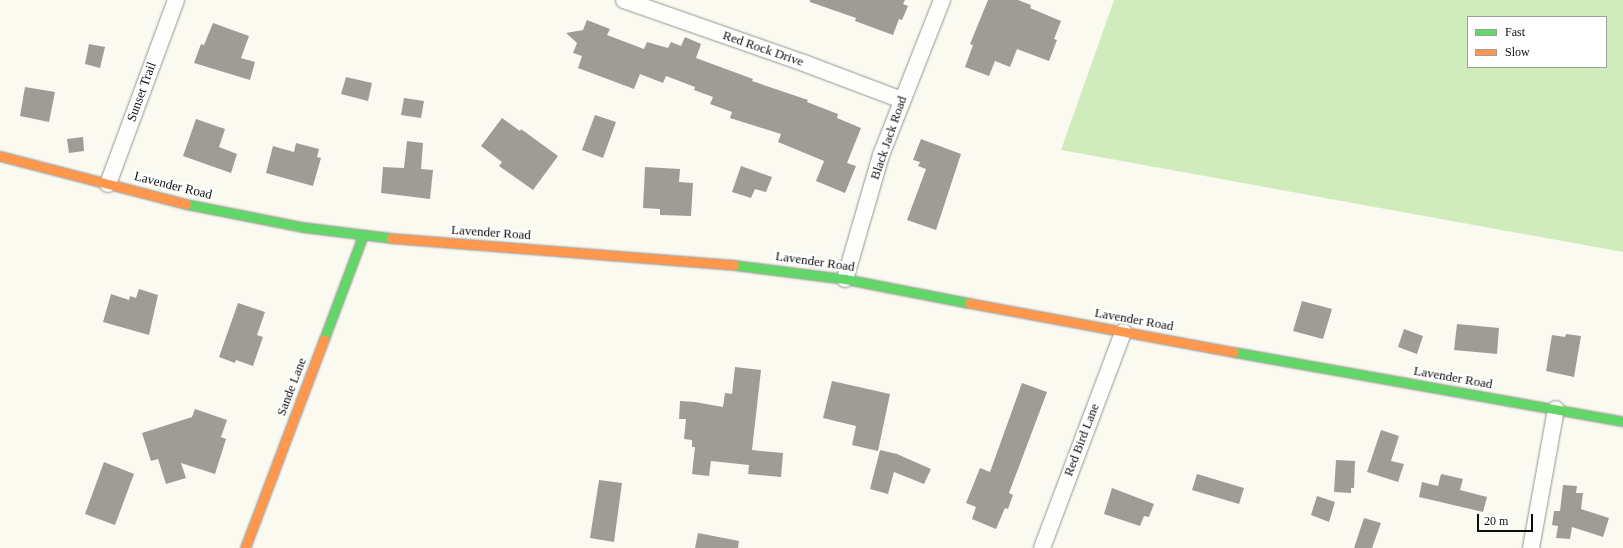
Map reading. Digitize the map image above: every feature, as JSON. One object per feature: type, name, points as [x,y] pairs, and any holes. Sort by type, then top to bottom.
[{"type":"street","name":"Sunset Trail","points":[[108,184],[176,0]]},
{"type":"street","name":"Red Rock Drive","points":[[624,0],[804,63],[902,100]]},
{"type":"street","name":"Black Jack Road","points":[[845,279],[881,155],[942,0]]},
{"type":"street","name":"Lavender Road","points":[[0,156],[238,215],[302,227],[363,235],[734,264],[845,279],[1122,332],[1623,421]]},
{"type":"street","name":"Sande Lane","points":[[245,548],[363,235]]},
{"type":"street","name":"Red Bird Lane","points":[[1042,548],[1122,332]]},
{"type":"street","points":[[1531,548],[1556,410]]},
{"type":"green space","points":[[1114,0],[1623,0],[1623,252],[1061,150]]},
{"type":"building","points":[[810,0],[905,0],[903,4],[908,6],[902,20],[899,19],[893,35],[855,21],[856,18],[810,2]]},
{"type":"building","points":[[988,0],[1018,0],[1031,5],[1030,8],[1061,21],[1054,39],[1057,40],[1049,61],[1017,49],[1010,67],[995,61],[989,76],[965,67],[973,45],[970,44]]},
{"type":"building","points":[[587,20],[610,29],[607,35],[644,49],[647,42],[668,48],[671,42],[681,46],[685,37],[701,44],[696,58],[753,79],[752,81],[808,100],[807,102],[838,114],[837,118],[861,128],[847,163],[856,166],[845,193],[816,181],[824,161],[778,142],[781,134],[730,118],[732,112],[710,104],[713,97],[694,90],[695,87],[666,76],[663,83],[640,74],[634,89],[578,68],[582,56],[573,53],[577,43],[566,33],[583,30]]},
{"type":"building","points":[[213,23],[249,36],[241,58],[255,62],[250,80],[194,63],[201,44],[204,45]]},
{"type":"building","points":[[89,44],[105,47],[100,68],[85,64]]},
{"type":"building","points":[[346,77],[372,83],[368,101],[341,94]]},
{"type":"building","points":[[25,87],[55,92],[49,122],[20,116]]},
{"type":"building","points":[[404,98],[424,101],[421,118],[401,115]]},
{"type":"building","points":[[595,115],[616,122],[603,158],[582,150]]},
{"type":"building","points":[[502,118],[520,131],[521,129],[558,156],[533,190],[499,166],[502,162],[481,146]]},
{"type":"building","points":[[196,119],[225,129],[219,147],[237,154],[231,173],[183,156]]},
{"type":"building","points":[[83,137],[84,151],[69,153],[67,139]]},
{"type":"building","points":[[921,139],[961,154],[936,230],[907,220],[926,169],[918,166],[920,162],[913,160]]},
{"type":"building","points":[[407,141],[423,143],[421,169],[433,170],[430,199],[381,193],[383,167],[404,168]]},
{"type":"building","points":[[296,143],[319,149],[317,157],[321,158],[313,186],[266,173],[273,146],[294,152]]},
{"type":"building","points":[[741,166],[772,177],[766,192],[755,189],[751,198],[732,192]]},
{"type":"building","points":[[645,167],[680,169],[679,182],[693,183],[691,216],[660,215],[660,209],[643,208]]},
{"type":"building","points":[[139,289],[158,295],[149,335],[103,322],[111,294],[129,300],[130,296],[136,298]]},
{"type":"building","points":[[1302,301],[1332,309],[1323,339],[1293,331]]},
{"type":"building","points":[[238,303],[265,312],[257,335],[263,337],[253,366],[236,360],[235,363],[219,357]]},
{"type":"building","points":[[1457,324],[1499,328],[1497,354],[1454,350]]},
{"type":"building","points":[[1404,329],[1423,336],[1417,354],[1398,347]]},
{"type":"building","points":[[1566,334],[1581,336],[1574,377],[1546,371],[1552,335],[1565,337]]},
{"type":"building","points":[[735,367],[761,370],[752,450],[783,453],[781,477],[748,474],[749,465],[711,461],[709,476],[692,474],[695,447],[692,447],[692,440],[684,439],[686,419],[679,419],[680,401],[723,407],[725,393],[732,394]]},
{"type":"building","points":[[832,381],[890,394],[878,451],[852,445],[856,426],[823,418]]},
{"type":"building","points":[[1022,383],[1047,392],[1009,493],[1013,495],[1008,509],[1005,508],[996,529],[972,519],[976,507],[966,503],[980,468],[990,472]]},
{"type":"building","points":[[195,409],[227,420],[221,437],[226,439],[215,474],[181,463],[186,478],[166,484],[158,459],[151,461],[142,433],[192,417]]},
{"type":"building","points":[[1381,430],[1399,436],[1391,461],[1404,464],[1398,482],[1367,472]]},
{"type":"building","points":[[880,450],[897,454],[931,469],[924,484],[894,472],[888,494],[870,489]]},
{"type":"building","points":[[1336,460],[1355,461],[1354,488],[1351,488],[1351,493],[1334,492]]},
{"type":"building","points":[[104,462],[134,474],[115,525],[85,514]]},
{"type":"building","points":[[1197,474],[1244,488],[1239,504],[1192,490]]},
{"type":"building","points":[[1441,474],[1463,479],[1460,490],[1487,497],[1483,512],[1419,497],[1422,482],[1438,486]]},
{"type":"building","points":[[599,480],[622,483],[614,542],[590,538]]},
{"type":"building","points":[[1563,485],[1577,486],[1576,493],[1583,493],[1581,509],[1609,518],[1603,537],[1572,527],[1570,539],[1556,538],[1558,526],[1552,525],[1554,511],[1560,511]]},
{"type":"building","points":[[1112,488],[1154,504],[1149,517],[1144,516],[1140,526],[1104,514]]},
{"type":"building","points":[[1317,496],[1335,502],[1329,522],[1311,515]]},
{"type":"building","points":[[1364,518],[1381,523],[1372,548],[1354,548]]},
{"type":"building","points":[[698,533],[739,541],[738,548],[695,548]]},
{"type":"traffic: fast","points":[[186,204],[302,227],[391,238]]},
{"type":"traffic: fast","points":[[324,339],[363,235]]},
{"type":"traffic: fast","points":[[734,265],[845,279],[969,303]]},
{"type":"traffic: fast","points":[[1234,352],[1623,421]]},
{"type":"traffic: slow","points":[[0,156],[186,204]]},
{"type":"traffic: slow","points":[[391,238],[734,265]]},
{"type":"traffic: slow","points":[[969,303],[1234,352]]},
{"type":"traffic: slow","points":[[245,548],[324,339]]}]
